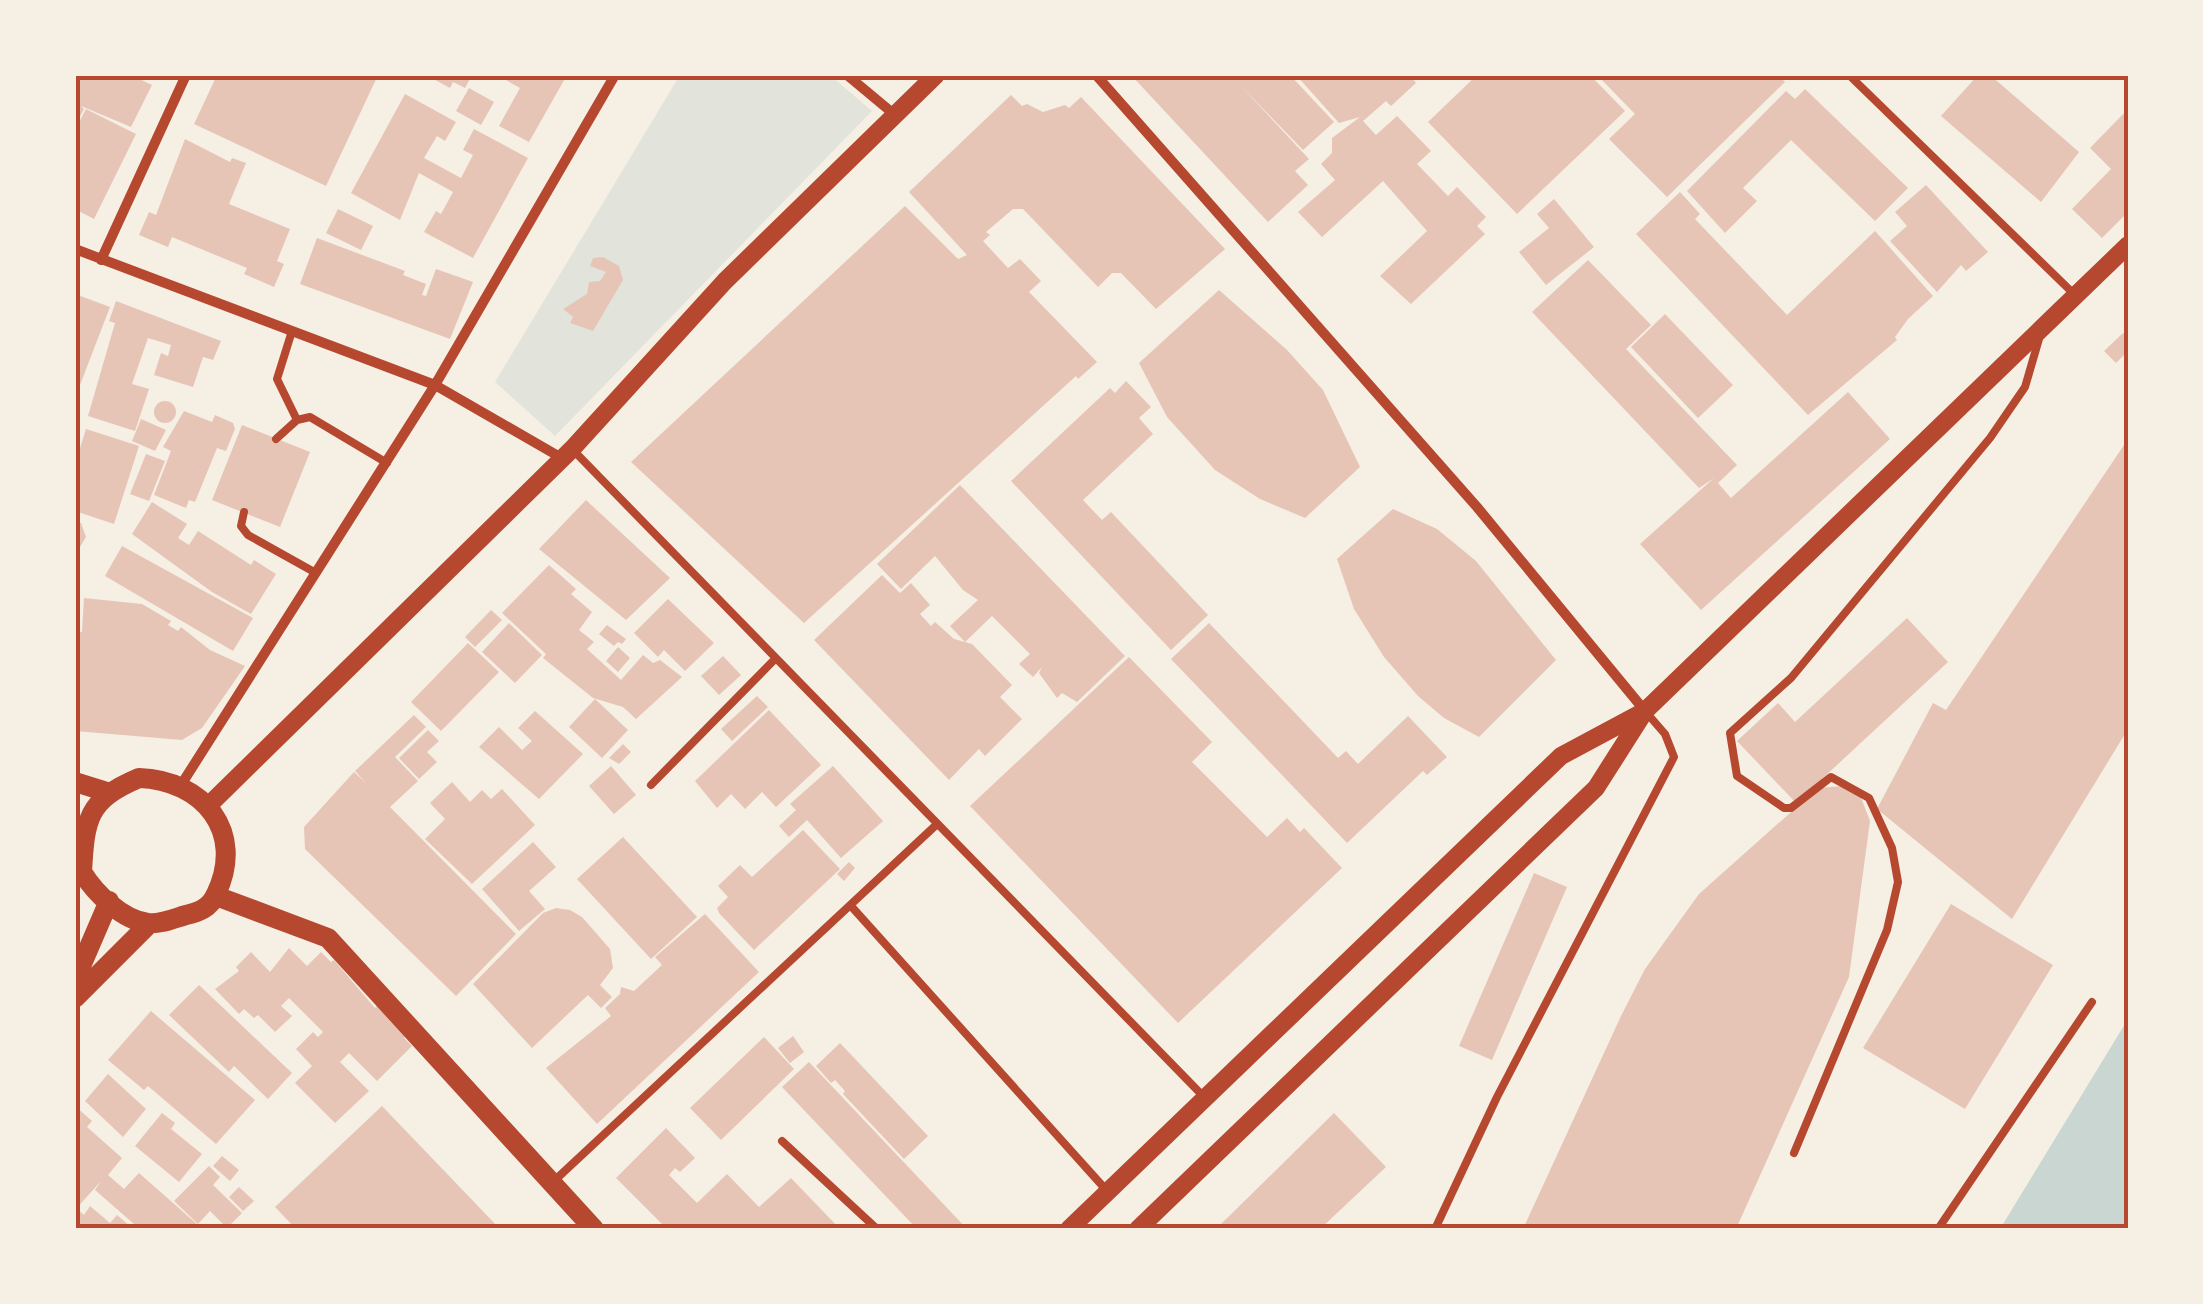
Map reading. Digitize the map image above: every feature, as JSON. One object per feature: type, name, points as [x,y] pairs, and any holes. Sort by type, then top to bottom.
[{"type":"main road","points":[[75,998],[150,924],[202,912],[216,896],[224,842],[208,806],[181,785],[139,778],[106,792],[84,826],[78,870],[109,902],[150,924]]},
{"type":"main road","points":[[75,782],[106,792]]},
{"type":"main road","points":[[216,896],[328,938],[551,1183],[582,1225]]},
{"type":"main road","points":[[75,980],[90,938],[109,902]]},
{"type":"street","points":[[101,260],[186,75]]},
{"type":"street","points":[[181,785],[388,462],[615,75]]},
{"type":"street","points":[[847,75],[895,115]]},
{"type":"street","points":[[208,806],[566,453],[725,281],[936,75]]},
{"type":"street","points":[[1096,75],[1477,507],[1645,711]]},
{"type":"street","points":[[1138,1229],[1596,788],[1645,711],[2128,245]]},
{"type":"street","points":[[75,250],[435,385],[566,453]]},
{"type":"street","points":[[1069,1229],[1561,756],[1645,711]]},
{"type":"lane","points":[[1850,75],[2075,296]]},
{"type":"lane","points":[[1794,1152],[1888,930],[1898,882],[1892,848],[1869,798],[1830,777],[1791,808],[1784,808],[1737,776],[1730,733],[1791,678],[1990,438],[2025,387],[2043,325]]},
{"type":"lane","points":[[292,331],[277,379],[296,420]]},
{"type":"lane","points":[[276,438],[296,420],[310,418],[388,462]]},
{"type":"lane","points":[[566,453],[774,658],[1205,1098]]},
{"type":"lane","points":[[244,512],[241,526],[248,535],[316,573]]},
{"type":"lane","points":[[651,785],[774,658]]},
{"type":"lane","points":[[1436,1229],[1497,1097],[1674,756],[1665,734],[1645,711]]},
{"type":"lane","points":[[551,1183],[935,826]]},
{"type":"lane","points":[[851,906],[1108,1192]]},
{"type":"lane","points":[[1938,1229],[2092,1002]]},
{"type":"lane","points":[[782,1142],[877,1229]]},
{"type":"shaded area","points":[[680,75],[830,75],[872,111],[555,436],[495,382]]},
{"type":"shaded area","points":[[2128,1019],[2128,1229],[2000,1229]]},
{"type":"building","points":[[75,75],[131,75],[152,85],[131,127],[81,106],[84,109],[75,126]]},
{"type":"building","points":[[217,75],[378,75],[326,186],[194,124]]},
{"type":"building","points":[[426,75],[472,75],[465,88],[453,82],[450,88]]},
{"type":"building","points":[[497,75],[567,75],[529,142],[499,126],[520,88]]},
{"type":"building","points":[[1131,75],[1290,75],[1334,122],[1303,150],[1240,85],[1309,159],[1295,171],[1308,185],[1268,222]]},
{"type":"building","points":[[1296,75],[1410,75],[1416,83],[1391,106],[1386,101],[1363,121],[1376,135],[1397,116],[1431,151],[1417,164],[1448,196],[1457,187],[1486,217],[1477,226],[1485,234],[1411,304],[1380,276],[1427,231],[1383,181],[1322,237],[1298,212],[1335,180],[1321,164],[1332,153],[1332,138],[1360,117],[1339,123]]},
{"type":"building","points":[[1477,75],[1590,75],[1625,111],[1517,214],[1428,122]]},
{"type":"building","points":[[1597,75],[1778,75],[1785,82],[1667,197],[1609,139],[1635,114]]},
{"type":"building","points":[[1978,75],[1990,75],[2079,152],[2041,202],[1941,116]]},
{"type":"building","points":[[469,88],[494,102],[481,125],[456,111]]},
{"type":"building","points":[[1805,89],[1908,188],[1875,221],[1791,140],[1743,188],[1757,201],[1725,233],[1687,191],[1786,91],[1795,99]]},
{"type":"building","points":[[405,94],[456,122],[445,141],[437,136],[424,158],[461,178],[473,155],[463,150],[474,129],[528,158],[473,258],[424,232],[436,211],[441,214],[453,192],[419,173],[400,220],[351,193]]},
{"type":"building","points":[[1011,95],[1022,106],[1027,104],[1043,112],[1065,105],[1069,108],[1081,97],[1225,249],[1156,309],[1121,273],[1112,273],[1098,287],[1023,209],[1013,209],[986,232],[990,235],[983,241],[1008,268],[1020,259],[1041,281],[1029,292],[1097,362],[1078,379],[1076,376],[804,623],[631,462],[905,206],[958,259],[967,255],[909,192]]},
{"type":"building","points":[[86,109],[136,134],[94,219],[75,209],[75,130]]},
{"type":"building","points":[[2128,109],[2128,212],[2102,238],[2072,209],[2111,169],[2090,148]]},
{"type":"building","points":[[185,139],[230,162],[232,158],[246,163],[229,204],[290,229],[277,261],[284,264],[274,287],[244,274],[247,268],[172,237],[168,247],[139,235],[149,212],[156,215]]},
{"type":"building","points":[[1926,185],[1988,252],[1966,271],[1961,265],[1937,292],[1890,241],[1907,226],[1895,212]]},
{"type":"building","points":[[1680,192],[1700,214],[1695,219],[1787,315],[1875,231],[1933,296],[1908,319],[1895,337],[1897,340],[1808,415],[1636,234]]},
{"type":"building","points":[[1554,199],[1594,247],[1546,285],[1519,252],[1549,228],[1537,214]]},
{"type":"building","points":[[338,209],[373,226],[361,250],[326,233]]},
{"type":"building","points":[[317,238],[405,271],[403,275],[426,284],[422,295],[426,296],[436,269],[473,282],[450,339],[300,284]]},
{"type":"building","points":[[603,257],[619,266],[623,280],[593,331],[570,323],[573,317],[563,309],[587,294],[589,282],[600,281],[606,272],[590,266],[593,258]]},
{"type":"building","points":[[1588,260],[1651,325],[1626,349],[1737,465],[1718,483],[1731,498],[1848,392],[1890,439],[1701,610],[1640,544],[1714,478],[1699,488],[1532,312]]},
{"type":"building","points":[[1219,290],[1287,350],[1323,390],[1360,467],[1305,518],[1260,499],[1215,470],[1167,417],[1139,363]]},
{"type":"building","points":[[75,294],[110,307],[75,398]]},
{"type":"building","points":[[116,301],[221,341],[213,360],[203,357],[193,387],[154,375],[161,353],[168,356],[171,345],[148,338],[132,384],[149,389],[135,431],[88,416],[115,323],[109,321]]},
{"type":"building","points":[[1665,314],[1733,385],[1698,418],[1631,347]]},
{"type":"building","points":[[2123,333],[2128,338],[2128,351],[2116,363],[2104,351]]},
{"type":"building","points":[[1126,381],[1151,407],[1139,418],[1153,434],[1083,500],[1102,520],[1111,512],[1208,615],[1171,650],[1011,481],[1110,388],[1115,393]]},
{"type":"building","points":[[165,401],[173,404],[173,420],[165,423],[157,420],[154,412],[157,404]]},
{"type":"building","points":[[184,411],[212,422],[215,415],[233,423],[235,429],[226,451],[217,448],[195,502],[189,500],[186,508],[154,495],[171,451],[163,447]]},
{"type":"building","points":[[141,419],[166,430],[155,451],[132,441]]},
{"type":"building","points":[[242,425],[310,452],[280,527],[212,500]]},
{"type":"building","points":[[86,429],[139,446],[114,524],[75,511],[75,464]]},
{"type":"building","points":[[2128,439],[2128,729],[2012,919],[1877,809],[1933,703],[1946,710]]},
{"type":"building","points":[[146,454],[165,461],[149,501],[130,494]]},
{"type":"building","points":[[960,485],[1125,656],[1077,702],[1062,693],[1057,698],[1039,673],[1042,667],[1033,677],[1019,664],[1030,654],[992,616],[965,642],[950,626],[978,600],[963,590],[935,556],[901,589],[877,564]]},
{"type":"building","points":[[586,500],[670,578],[626,620],[539,549]]},
{"type":"building","points":[[152,502],[187,524],[178,538],[189,545],[198,531],[251,565],[254,560],[276,574],[251,614],[212,592],[132,534]]},
{"type":"building","points":[[1393,509],[1437,529],[1476,561],[1556,660],[1479,737],[1444,718],[1418,696],[1384,657],[1354,609],[1337,559]]},
{"type":"building","points":[[75,521],[81,523],[86,537],[80,547],[75,544]]},
{"type":"building","points":[[122,546],[253,618],[233,651],[105,576]]},
{"type":"building","points":[[549,565],[576,589],[571,594],[592,612],[579,630],[594,642],[587,649],[621,680],[643,655],[653,663],[660,660],[682,677],[636,719],[623,707],[593,698],[543,658],[546,654],[502,613]]},
{"type":"building","points":[[882,575],[900,593],[911,583],[930,605],[920,614],[931,626],[935,622],[954,639],[972,644],[1012,685],[1000,697],[1022,719],[985,756],[979,749],[949,780],[814,640]]},
{"type":"building","points":[[84,598],[142,604],[171,621],[168,625],[178,631],[181,627],[210,650],[245,666],[202,728],[182,740],[75,731],[75,631],[82,632]]},
{"type":"building","points":[[668,599],[714,643],[685,671],[664,650],[658,657],[634,633]]},
{"type":"building","points":[[491,610],[502,620],[475,647],[465,637]]},
{"type":"building","points":[[1907,618],[1948,662],[1796,803],[1737,741],[1778,703],[1795,722]]},
{"type":"building","points":[[509,623],[542,655],[515,683],[482,652]]},
{"type":"building","points":[[1209,623],[1338,758],[1346,751],[1358,764],[1408,716],[1447,757],[1427,775],[1423,771],[1347,843],[1171,659]]},
{"type":"building","points":[[607,625],[626,639],[622,644],[614,646],[599,634]]},
{"type":"building","points":[[468,643],[499,672],[441,731],[411,702]]},
{"type":"building","points":[[618,647],[630,658],[618,672],[606,661]]},
{"type":"building","points":[[723,656],[741,675],[719,695],[701,676]]},
{"type":"building","points":[[1129,657],[1212,742],[1192,762],[1267,837],[1287,818],[1300,832],[1304,828],[1342,868],[1178,1023],[970,806]]},
{"type":"building","points":[[757,696],[768,707],[732,741],[721,729]]},
{"type":"building","points":[[595,699],[628,730],[602,758],[569,727]]},
{"type":"building","points":[[769,710],[821,765],[776,807],[762,792],[745,809],[731,794],[717,808],[695,781]]},
{"type":"building","points":[[535,711],[583,754],[539,799],[479,747],[499,727],[522,750],[532,741],[518,728]]},
{"type":"building","points":[[414,715],[426,727],[395,757],[418,781],[390,807],[516,934],[456,996],[305,849],[304,827],[354,772],[366,783],[355,771]]},
{"type":"building","points":[[428,730],[439,741],[427,752],[437,762],[419,779],[399,758]]},
{"type":"building","points":[[623,744],[631,752],[619,764],[609,758]]},
{"type":"building","points":[[611,766],[636,795],[614,814],[589,786]]},
{"type":"building","points":[[833,766],[883,821],[841,858],[807,820],[789,837],[779,826],[796,810],[790,804]]},
{"type":"building","points":[[452,782],[470,802],[482,790],[491,799],[502,789],[535,825],[472,884],[425,839],[445,819],[430,803]]},
{"type":"building","points":[[1842,786],[1860,795],[1870,821],[1849,977],[1736,1229],[1523,1229],[1645,969],[1699,894],[1818,788]]},
{"type":"building","points":[[803,830],[840,869],[754,950],[719,913],[717,908],[728,897],[718,886],[740,865],[752,877]]},
{"type":"building","points":[[623,837],[697,917],[651,959],[577,879]]},
{"type":"building","points":[[533,842],[556,867],[529,891],[545,909],[519,931],[482,889]]},
{"type":"building","points":[[849,862],[855,868],[844,881],[837,874]]},
{"type":"building","points":[[1534,873],[1567,887],[1492,1060],[1459,1046]]},
{"type":"building","points":[[1951,904],[2053,965],[1965,1109],[1863,1048]]},
{"type":"building","points":[[556,908],[582,917],[610,949],[613,968],[600,985],[612,997],[601,1008],[588,995],[532,1048],[473,984],[543,913]]},
{"type":"building","points":[[705,914],[759,972],[597,1124],[546,1068],[611,1016],[605,1008],[620,994],[621,987],[634,991],[662,965],[655,957]]},
{"type":"building","points":[[289,948],[307,966],[321,952],[331,962],[334,960],[375,1008],[378,1005],[407,1035],[404,1038],[412,1046],[377,1081],[349,1053],[340,1062],[369,1091],[335,1123],[295,1083],[312,1066],[296,1049],[313,1032],[318,1037],[323,1032],[289,998],[281,1006],[292,1016],[275,1032],[258,1015],[254,1018],[244,1009],[239,1014],[215,989],[239,971],[236,967],[251,952],[270,972]]},
{"type":"building","points":[[199,985],[292,1073],[268,1099],[234,1066],[229,1072],[169,1015]]},
{"type":"building","points":[[151,1011],[255,1100],[216,1144],[148,1086],[144,1090],[108,1060]]},
{"type":"building","points":[[793,1036],[804,1052],[790,1063],[778,1048]]},
{"type":"building","points":[[764,1037],[794,1069],[721,1140],[690,1108]]},
{"type":"building","points":[[840,1043],[928,1136],[904,1159],[843,1094],[845,1091],[835,1080],[831,1083],[816,1066]]},
{"type":"building","points":[[809,1062],[967,1229],[917,1229],[782,1087]]},
{"type":"building","points":[[108,1074],[146,1109],[123,1137],[85,1101]]},
{"type":"building","points":[[75,1106],[92,1121],[87,1127],[122,1158],[108,1175],[124,1189],[139,1173],[198,1225],[194,1229],[75,1229],[75,1214],[78,1210],[84,1215],[90,1206],[110,1223],[117,1215],[131,1227],[134,1224],[95,1190],[101,1181],[75,1210]]},
{"type":"building","points":[[382,1106],[500,1229],[296,1229],[275,1207]]},
{"type":"building","points":[[162,1113],[175,1123],[171,1129],[202,1154],[179,1182],[135,1146]]},
{"type":"building","points":[[1334,1113],[1386,1167],[1320,1229],[1216,1229]]},
{"type":"building","points":[[666,1128],[695,1158],[680,1172],[675,1168],[669,1175],[697,1203],[727,1174],[759,1207],[791,1178],[840,1229],[667,1229],[616,1178]]},
{"type":"building","points":[[222,1156],[239,1170],[230,1181],[213,1166]]},
{"type":"building","points":[[209,1166],[220,1177],[213,1185],[242,1213],[227,1228],[210,1211],[198,1224],[174,1201]]},
{"type":"building","points":[[239,1187],[254,1201],[243,1211],[229,1197]]}]
